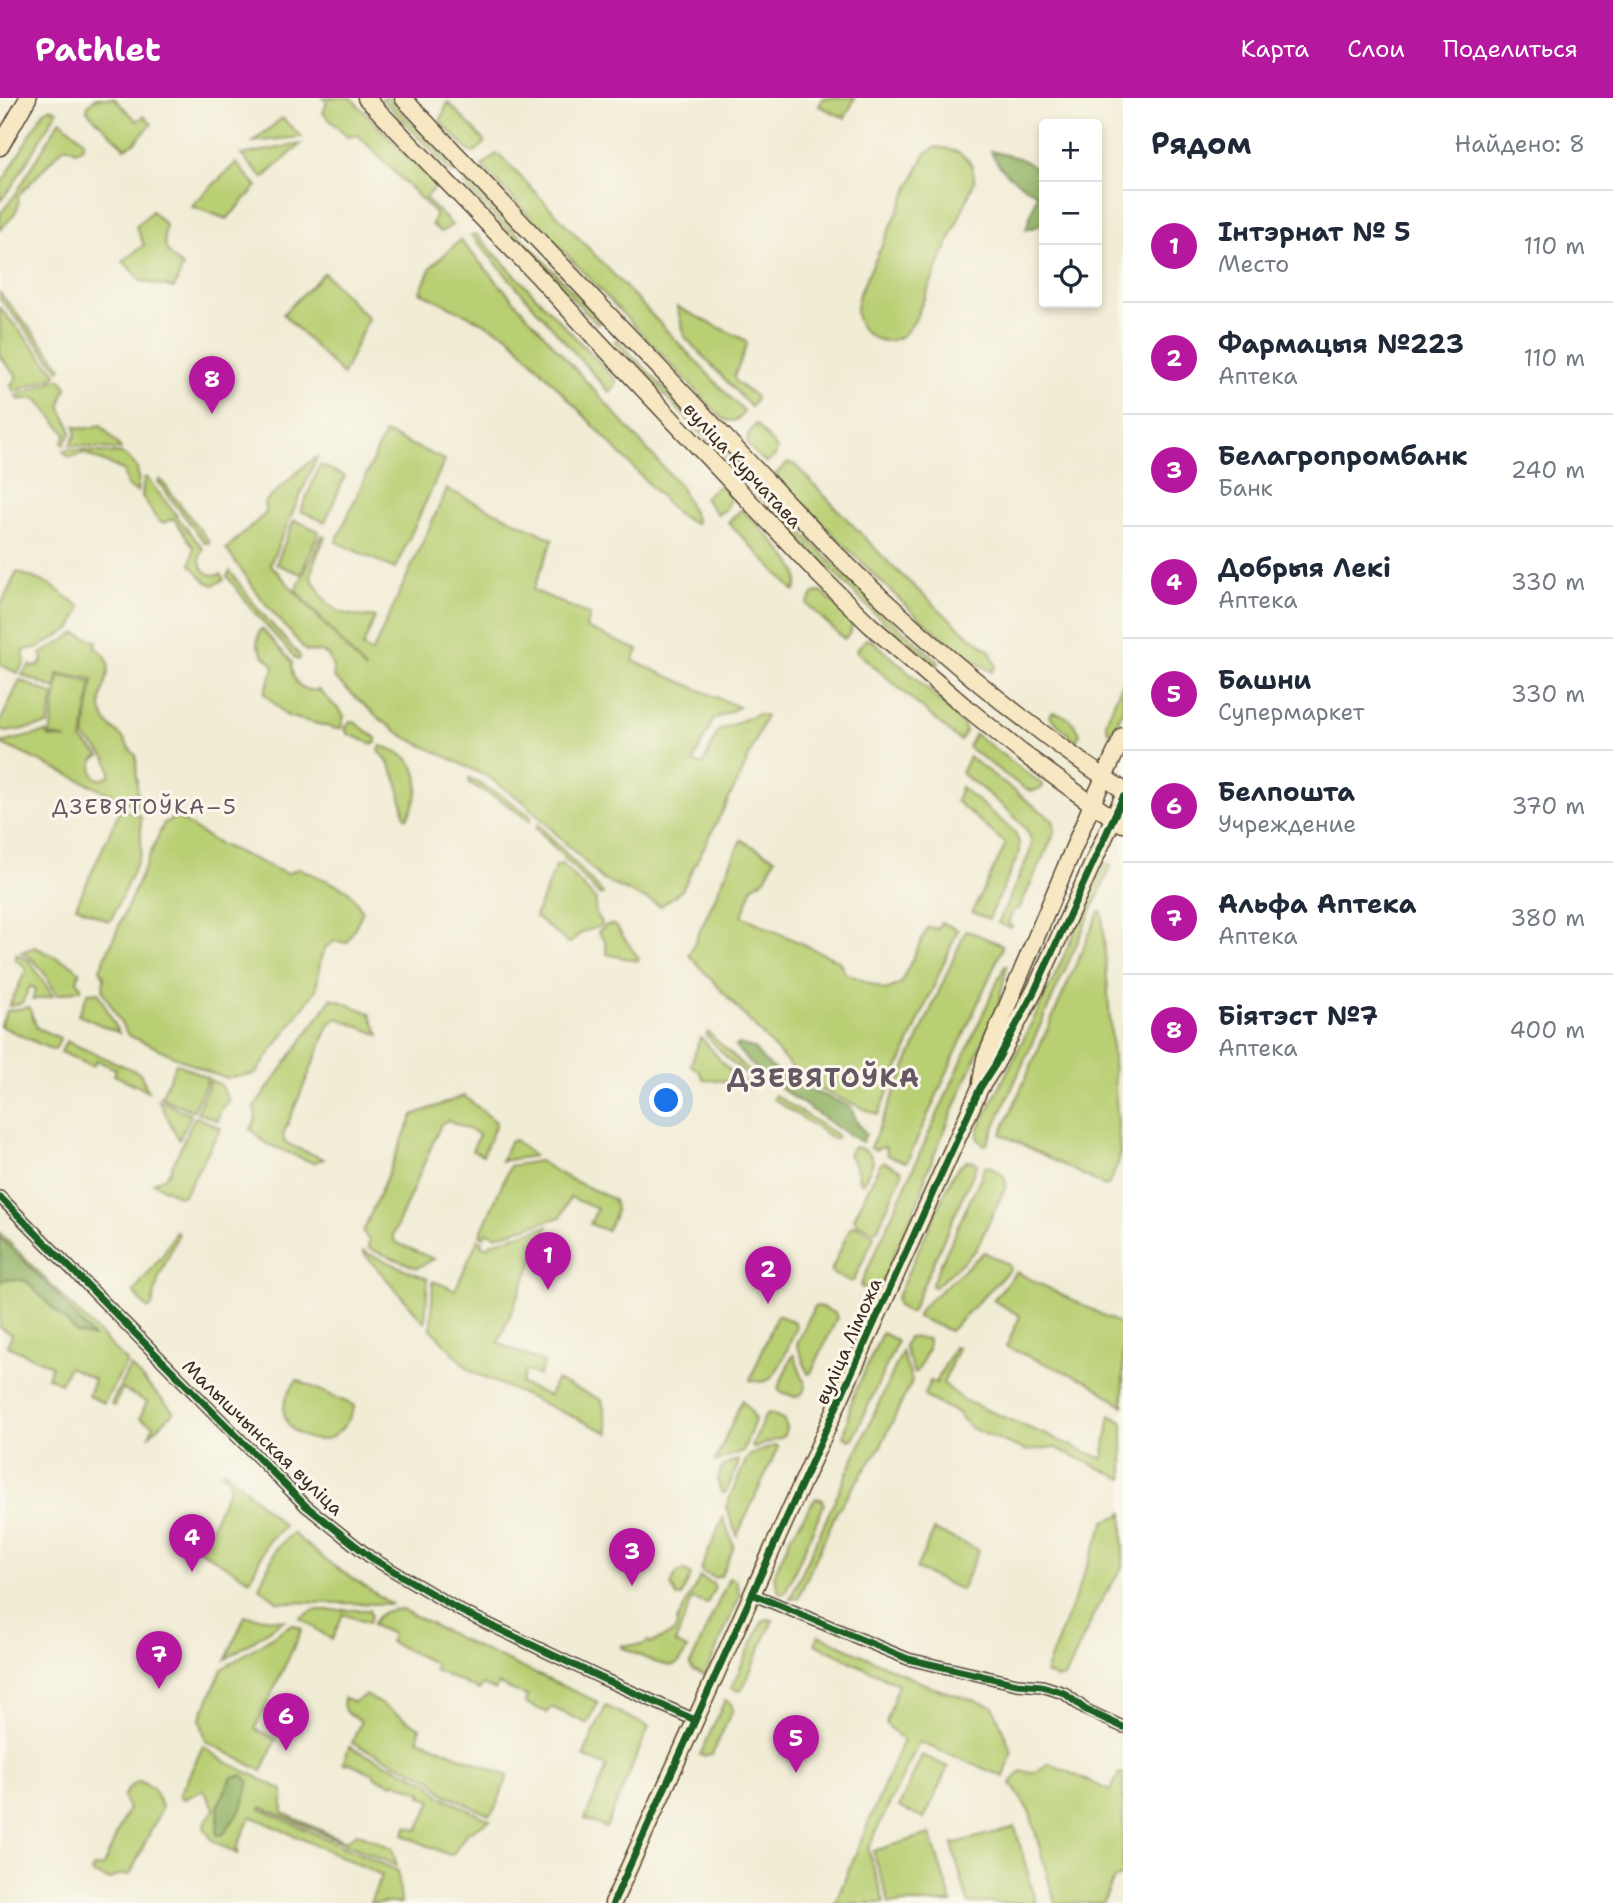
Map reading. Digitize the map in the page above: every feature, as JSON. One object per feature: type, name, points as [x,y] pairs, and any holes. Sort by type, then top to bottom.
[{"type":"main road","points":[[0,147],[28,98]]},
{"type":"main road","name":"вуліца Курчатава","points":[[366,98],[539,277],[819,575],[870,625],[1021,752],[1118,821]]},
{"type":"main road","name":"вуліца Курчатава","points":[[403,98],[834,552],[887,604],[978,682],[1123,790]]},
{"type":"main road","points":[[597,340],[617,322]]},
{"type":"main road","name":"вуліца Ліможа","points":[[980,1088],[985,1059],[1123,736]]},
{"type":"main road","name":"вуліца Ліможа","points":[[613,1903],[980,1088],[1035,990],[1118,821],[1123,797]]},
{"type":"street","name":"Малышчынская вуліца","points":[[0,1197],[306,1506],[370,1557],[461,1611],[695,1720]]},
{"type":"street","points":[[752,1594],[908,1659],[1017,1684],[1042,1686],[1064,1693],[1086,1710],[1123,1727]]},
{"type":"green space","points":[[96,98],[114,98],[137,121],[144,116],[152,124],[133,144],[125,148],[87,111],[88,105]]},
{"type":"green space","points":[[323,98],[351,98],[436,186],[425,198],[452,225],[441,232],[432,225],[435,213],[358,135],[347,137],[323,113],[327,102]]},
{"type":"green space","points":[[381,98],[388,98],[457,171],[453,174]]},
{"type":"green space","points":[[823,98],[855,98],[845,118],[819,106]]},
{"type":"green space","points":[[448,102],[483,139],[484,144],[474,153],[440,121]]},
{"type":"green space","points":[[51,108],[57,111],[13,185],[0,201],[0,184],[44,111]]},
{"type":"green space","points":[[282,118],[302,137],[253,142]]},
{"type":"green space","points":[[60,120],[84,141],[82,148],[76,151],[64,147],[18,196],[16,210],[0,230],[0,214],[15,195]]},
{"type":"green space","points":[[301,144],[263,178],[241,155]]},
{"type":"green space","points":[[936,147],[964,156],[972,167],[974,183],[915,320],[900,337],[885,341],[871,336],[860,326],[856,309],[859,294],[925,154]]},
{"type":"green space","points":[[991,151],[1019,158],[1039,169],[1039,226],[1026,230],[1037,194],[1016,181]]},
{"type":"green space","points":[[496,154],[501,156],[744,412],[740,417],[733,421],[723,419],[482,166]]},
{"type":"green space","points":[[236,163],[257,186],[227,219],[191,206]]},
{"type":"green space","points":[[467,181],[601,321],[597,324],[463,184]]},
{"type":"green space","points":[[152,211],[166,225],[165,245],[183,267],[174,288],[141,281],[123,261],[144,245],[136,227]]},
{"type":"green space","points":[[476,234],[616,380],[610,393],[471,235]]},
{"type":"green space","points":[[460,240],[680,486],[697,521],[695,524],[678,515],[508,335],[420,292],[431,267]]},
{"type":"green space","points":[[324,273],[368,318],[343,375],[283,314]]},
{"type":"green space","points":[[0,293],[62,367],[59,370],[0,299]]},
{"type":"green space","points":[[677,307],[745,340],[747,344],[734,377],[736,382],[755,396],[751,407],[685,337]]},
{"type":"green space","points":[[0,308],[56,376],[14,392],[11,385],[16,375],[0,357]]},
{"type":"green space","points":[[617,339],[750,479],[747,482],[614,342]]},
{"type":"green space","points":[[58,379],[67,387],[61,408],[71,433],[64,445],[62,442],[66,434],[38,400],[20,400],[16,396]]},
{"type":"green space","points":[[756,424],[777,449],[775,456],[766,463],[748,445],[748,436]]},
{"type":"green space","points":[[101,425],[121,450],[70,445],[76,434],[75,426],[85,428]]},
{"type":"green space","points":[[385,433],[445,460],[395,569],[336,542]]},
{"type":"green space","points":[[67,449],[122,454],[137,470],[137,492],[127,486],[123,470],[83,453],[69,457],[63,451]]},
{"type":"green space","points":[[317,457],[270,564],[366,670],[296,590],[322,535],[325,537],[314,562],[311,577],[323,597],[335,609],[351,615],[375,617],[363,647],[372,653],[447,489],[553,539],[533,590],[590,615],[586,628],[638,650],[633,661],[739,707],[713,720],[693,762],[703,765],[718,731],[756,714],[766,716],[741,775],[682,890],[661,906],[603,880],[525,803],[488,777],[405,737],[381,720],[334,678],[328,655],[306,651],[264,602],[226,549],[266,513],[264,503]]},
{"type":"green space","points":[[787,463],[794,464],[894,568],[961,629],[990,651],[996,666],[992,672],[961,652],[914,613],[775,475]]},
{"type":"green space","points":[[320,465],[345,476],[325,522],[301,511]]},
{"type":"green space","points":[[144,478],[147,478],[203,549],[200,560],[203,569],[211,574],[221,574],[224,580],[213,585],[206,582],[191,565],[194,548],[175,520],[163,523],[158,521],[142,496]]},
{"type":"green space","points":[[160,479],[209,543],[205,543],[158,482]]},
{"type":"green space","points":[[716,487],[722,487],[731,497],[726,508],[717,514],[704,498]]},
{"type":"green space","points":[[761,491],[880,611],[939,662],[936,666],[876,615],[757,495]]},
{"type":"green space","points":[[742,509],[794,567],[798,578],[795,591],[728,522]]},
{"type":"green space","points":[[294,520],[319,531],[301,574],[276,564]]},
{"type":"green space","points":[[230,571],[259,610],[300,656],[299,660],[255,613],[227,576]]},
{"type":"green space","points":[[17,572],[49,584],[81,607],[72,628],[23,653],[25,662],[18,673],[0,665],[0,607]]},
{"type":"green space","points":[[818,592],[823,593],[852,621],[851,632],[844,639],[807,604]]},
{"type":"green space","points":[[262,629],[292,662],[293,674],[298,684],[306,689],[319,690],[341,712],[344,716],[341,728],[287,716],[264,693],[274,668],[257,644]]},
{"type":"green space","points":[[76,633],[98,642],[95,647],[108,661],[109,669],[102,694],[102,712],[108,724],[136,755],[138,807],[0,743],[47,732],[49,737],[67,739],[50,735],[59,676],[92,682],[82,740],[100,756],[94,759],[92,769],[95,776],[101,779],[110,775],[106,758],[84,737],[93,679],[58,674],[56,689],[22,675],[30,665],[33,667],[40,664],[43,657],[41,654]]},
{"type":"green space","points":[[866,639],[873,641],[929,690],[964,726],[966,731],[960,741],[856,651]]},
{"type":"green space","points":[[20,680],[54,695],[48,725],[6,732],[0,729],[0,722]]},
{"type":"green space","points":[[1123,682],[1123,709],[1113,732],[1110,733],[1106,721]]},
{"type":"green space","points":[[1053,712],[1072,722],[1080,734],[1076,741],[1049,716]]},
{"type":"green space","points":[[350,721],[376,738],[376,743],[348,734],[345,729]]},
{"type":"green space","points":[[975,734],[1043,785],[1042,788],[1033,791],[1025,789],[968,747]]},
{"type":"green space","points":[[381,746],[405,757],[416,773],[417,794],[407,818],[394,773],[379,751]]},
{"type":"green space","points":[[969,757],[1053,820],[1055,832],[1019,909],[1014,909],[1008,923],[1011,928],[998,923],[1028,856],[1031,840],[1027,830],[1011,813],[961,773]]},
{"type":"green space","points":[[469,778],[531,816],[530,821],[469,783]]},
{"type":"green space","points":[[961,787],[1015,832],[1019,843],[1019,853],[989,919],[972,912],[1006,844],[956,801]]},
{"type":"green space","points":[[121,808],[141,816],[141,853],[111,920],[108,921],[76,906]]},
{"type":"green space","points":[[177,817],[215,842],[287,874],[299,868],[348,890],[363,911],[347,943],[335,941],[326,947],[321,957],[316,990],[255,1074],[226,1078],[128,1035],[103,991],[104,977],[100,969],[164,823]]},
{"type":"green space","points":[[538,824],[603,894],[599,895],[536,828]]},
{"type":"green space","points":[[741,840],[775,858],[765,879],[753,886],[742,916],[839,961],[845,973],[886,990],[900,984],[928,927],[938,929],[941,922],[958,930],[878,1115],[807,1084],[689,955]]},
{"type":"green space","points":[[1108,863],[1111,867],[987,1144],[984,1145],[978,1139],[978,1130],[1053,980],[1105,864]]},
{"type":"green space","points":[[562,864],[596,900],[595,911],[602,925],[583,932],[568,943],[535,916],[556,866]]},
{"type":"green space","points":[[1099,912],[1102,912],[1120,1154],[1109,1184],[1105,1186],[1001,1134]]},
{"type":"green space","points":[[607,925],[615,925],[639,959],[637,961],[607,954],[605,941],[598,932]]},
{"type":"green space","points":[[966,930],[1002,945],[1002,949],[906,1162],[887,1155],[886,1148],[870,1148]]},
{"type":"green space","points":[[35,947],[72,965],[80,972],[77,980],[82,989],[57,995],[38,965],[21,952]]},
{"type":"green space","points":[[16,954],[29,960],[53,996],[32,1000],[36,989],[30,986],[22,1003],[9,1006],[26,970],[16,960]]},
{"type":"green space","points":[[1005,965],[1007,966],[999,1003],[926,1174],[922,1192],[882,1282],[877,1291],[870,1292],[860,1286]]},
{"type":"green space","points":[[98,992],[119,1033],[78,1015],[88,993]]},
{"type":"green space","points":[[332,998],[370,1013],[379,1035],[338,1018],[330,1023],[283,1135],[285,1143],[324,1159],[313,1163],[265,1143],[250,1129],[255,1119],[254,1108]]},
{"type":"green space","points":[[29,1007],[37,1028],[60,1038],[53,1050],[0,1026],[7,1011]]},
{"type":"green space","points":[[708,1032],[758,1080],[756,1083],[729,1060],[706,1035]]},
{"type":"green space","points":[[700,1038],[748,1088],[723,1081],[704,1080],[699,1071],[691,1065]]},
{"type":"green space","points":[[66,1041],[140,1073],[148,1091],[114,1075],[116,1069],[96,1060],[93,1067],[61,1052]]},
{"type":"green space","points":[[739,1044],[753,1048],[764,1061],[794,1085],[851,1107],[866,1134],[862,1142],[831,1124],[766,1077],[735,1046]]},
{"type":"green space","points":[[176,1063],[208,1078],[193,1111],[161,1097]]},
{"type":"green space","points":[[210,1080],[221,1085],[229,1101],[221,1110],[218,1121],[197,1112]]},
{"type":"green space","points":[[775,1095],[837,1135],[837,1139],[773,1099]]},
{"type":"green space","points":[[464,1096],[496,1122],[483,1155],[472,1151],[479,1134],[448,1120],[441,1124],[393,1235],[395,1242],[434,1259],[417,1268],[368,1248],[369,1241],[363,1232],[413,1115]]},
{"type":"green space","points":[[158,1099],[191,1115],[179,1140]]},
{"type":"green space","points":[[196,1117],[221,1128],[184,1195],[179,1196],[153,1183],[170,1171]]},
{"type":"green space","points":[[515,1140],[534,1156],[501,1161],[510,1142]]},
{"type":"green space","points":[[853,1147],[866,1151],[873,1162],[862,1183],[849,1154]]},
{"type":"green space","points":[[539,1161],[613,1199],[615,1211],[607,1231],[590,1224],[597,1209],[570,1197],[561,1217],[496,1236],[487,1232],[484,1237],[480,1235],[510,1166]]},
{"type":"green space","points":[[966,1161],[976,1162],[977,1165],[909,1313],[898,1306],[896,1299],[952,1177]]},
{"type":"green space","points":[[884,1162],[901,1170],[902,1174],[878,1228],[874,1231],[856,1223],[854,1218],[880,1164]]},
{"type":"green space","points":[[986,1165],[1003,1175],[1006,1186],[976,1250],[935,1287],[932,1286],[932,1283]]},
{"type":"green space","points":[[854,1225],[874,1237],[854,1280],[850,1282],[831,1271],[850,1228]]},
{"type":"green space","points":[[548,1226],[498,1343],[544,1363],[539,1376],[526,1370],[521,1384],[549,1396],[556,1380],[602,1400],[609,1433],[470,1371],[431,1329],[433,1281],[455,1290],[478,1239],[482,1241],[481,1245],[488,1248],[491,1243]]},
{"type":"green space","points":[[176,1231],[178,1235],[159,1277],[152,1306],[147,1308],[134,1293],[135,1290],[164,1253]]},
{"type":"green space","points":[[0,1233],[127,1362],[104,1403],[88,1396],[94,1379],[69,1367],[60,1383],[47,1377],[52,1366],[7,1346],[12,1334],[0,1328]]},
{"type":"green space","points":[[0,1237],[55,1292],[93,1337],[78,1334],[26,1281],[5,1279],[0,1282]]},
{"type":"green space","points":[[362,1251],[428,1279],[425,1323]]},
{"type":"green space","points":[[984,1252],[1009,1265],[1010,1269],[950,1331],[917,1317],[922,1307]]},
{"type":"green space","points":[[1016,1272],[1123,1325],[1123,1406],[1087,1381],[1006,1347],[1020,1316],[993,1300]]},
{"type":"green space","points":[[819,1306],[835,1313],[837,1318],[811,1373],[808,1374],[797,1344],[814,1307]]},
{"type":"green space","points":[[777,1315],[795,1322],[796,1328],[780,1365],[771,1378],[762,1382],[750,1380]]},
{"type":"green space","points":[[882,1333],[897,1342],[854,1437],[850,1440],[844,1437],[851,1401]]},
{"type":"green space","points":[[908,1337],[928,1339],[928,1349],[914,1373],[904,1346]]},
{"type":"green space","points":[[954,1347],[958,1348],[943,1383],[963,1400],[1103,1459],[1110,1415],[1123,1422],[1123,1479],[1054,1447],[1027,1451],[970,1428],[958,1413],[927,1398],[924,1394],[930,1381],[936,1383]]},
{"type":"green space","points":[[902,1352],[912,1381],[881,1446],[837,1511],[798,1598],[790,1599]]},
{"type":"green space","points":[[794,1355],[806,1387],[801,1395],[795,1397],[779,1391],[778,1388]]},
{"type":"green space","points":[[130,1366],[174,1412],[150,1435],[153,1425],[140,1418],[147,1402],[122,1389],[114,1406],[111,1404]]},
{"type":"green space","points":[[297,1380],[355,1406],[347,1422],[336,1434],[322,1440],[314,1440],[300,1435],[289,1424],[284,1412],[285,1402]]},
{"type":"green space","points":[[742,1400],[755,1420],[743,1451],[715,1462]]},
{"type":"green space","points":[[769,1413],[783,1419],[787,1427],[783,1437],[754,1448],[752,1446],[765,1416]]},
{"type":"green space","points":[[776,1445],[778,1447],[737,1536],[726,1507],[746,1460],[750,1455]]},
{"type":"green space","points":[[737,1460],[739,1462],[726,1492],[722,1493],[717,1481],[723,1466]]},
{"type":"green space","points":[[225,1470],[284,1526],[268,1541],[250,1580],[191,1545],[199,1530],[208,1533],[231,1484],[222,1472]]},
{"type":"green space","points":[[818,1498],[824,1504],[785,1593],[782,1594],[774,1575],[790,1538]]},
{"type":"green space","points":[[1123,1511],[1123,1566],[1097,1608],[1066,1676],[1059,1679],[1045,1673],[1105,1521],[1121,1515]]},
{"type":"green space","points":[[723,1518],[733,1549],[721,1576],[715,1578],[701,1569]]},
{"type":"green space","points":[[934,1530],[979,1550],[961,1590],[916,1569]]},
{"type":"green space","points":[[292,1533],[331,1564],[391,1604],[278,1602],[259,1587],[276,1549]]},
{"type":"green space","points":[[684,1570],[691,1575],[681,1597],[677,1597],[671,1585],[676,1574]]},
{"type":"green space","points":[[700,1577],[715,1587],[707,1604],[692,1600],[675,1643],[687,1649],[679,1663],[658,1663],[621,1647],[642,1645],[648,1641],[651,1643],[673,1632]]},
{"type":"green space","points":[[729,1578],[736,1581],[740,1596],[705,1675],[693,1670],[690,1665]]},
{"type":"green space","points":[[401,1609],[468,1643],[598,1702],[588,1724],[551,1707],[548,1713],[525,1703],[527,1696],[498,1684],[495,1690],[482,1685],[479,1690],[434,1670],[436,1664],[390,1642],[392,1634],[372,1625],[384,1612]]},
{"type":"green space","points":[[314,1610],[369,1610],[371,1616],[368,1623],[343,1614],[332,1640],[300,1618]]},
{"type":"green space","points":[[245,1616],[284,1620],[226,1659]]},
{"type":"green space","points":[[773,1620],[742,1690],[731,1688],[762,1622]]},
{"type":"green space","points":[[292,1624],[302,1629],[255,1729],[276,1739],[262,1771],[206,1741],[200,1719],[222,1669]]},
{"type":"green space","points":[[819,1635],[931,1687],[993,1706],[1012,1752],[1004,1777],[919,1742],[868,1849],[884,1903],[835,1903],[903,1740],[886,1724],[898,1684],[815,1644]]},
{"type":"green space","points":[[366,1695],[420,1728],[418,1739],[508,1776],[494,1811],[489,1815],[443,1793],[432,1779],[352,1743],[361,1721],[345,1710],[344,1698],[354,1702]]},
{"type":"green space","points":[[725,1700],[733,1709],[712,1755],[700,1755]]},
{"type":"green space","points":[[606,1706],[649,1727],[606,1828],[585,1819],[607,1767],[583,1756]]},
{"type":"green space","points":[[203,1746],[219,1758],[283,1790],[283,1813],[345,1841],[357,1833],[392,1848],[397,1866],[262,1807],[260,1809],[398,1871],[401,1903],[370,1903],[382,1875],[251,1816],[236,1849],[237,1854],[212,1840],[204,1827],[215,1809],[203,1790],[184,1799],[179,1796]]},
{"type":"green space","points":[[349,1747],[429,1782],[440,1796],[490,1820],[466,1834],[453,1855],[403,1835],[407,1826],[418,1830],[432,1801],[421,1796],[422,1793],[374,1777],[374,1774],[348,1762],[343,1763]]},
{"type":"green space","points":[[922,1755],[948,1767],[924,1819],[899,1807]]},
{"type":"green space","points":[[1049,1763],[1110,1791],[1119,1773],[1123,1773],[1123,1875],[1114,1879],[1103,1903],[1055,1903],[1030,1813],[1011,1783],[1021,1771],[1036,1772]]},
{"type":"green space","points":[[243,1775],[249,1781],[243,1806],[223,1835],[217,1835],[219,1803],[232,1777]]},
{"type":"green space","points":[[139,1781],[153,1788],[162,1807],[130,1875],[119,1875],[109,1880],[91,1873],[93,1868],[103,1866],[128,1809],[123,1796]]},
{"type":"green space","points":[[1015,1827],[1036,1903],[968,1903],[952,1844]]},
{"type":"green space","points":[[930,1834],[952,1903],[889,1903],[873,1851]]},
{"type":"cycle path","points":[[613,1903],[980,1088],[1035,990],[1123,797]]},
{"type":"cycle path","points":[[0,1197],[306,1506],[370,1557],[461,1611],[695,1720]]},
{"type":"cycle path","points":[[752,1594],[908,1659],[1017,1684],[1042,1686],[1064,1693],[1086,1710],[1123,1727]]},
{"type":"place","name":"Біятэст №7","points":[[212,414]]},
{"type":"place","name":"Інтэрнат № 5","points":[[548,1290]]},
{"type":"place","name":"Фармацыя №223","points":[[768,1304]]},
{"type":"place","name":"Добрыя Лекі","points":[[192,1572]]},
{"type":"place","name":"Белагропромбанк","points":[[632,1586]]},
{"type":"place","name":"Альфа Аптека","points":[[159,1689]]},
{"type":"place","name":"Белпошта","points":[[286,1751]]},
{"type":"place","name":"Башни","points":[[796,1773]]},
{"type":"district","name":"ДЗЕВЯТОЎКА–5","points":[[145,807]]},
{"type":"district","name":"ДЗЕВЯТОЎКА","points":[[824,1078]]}]
